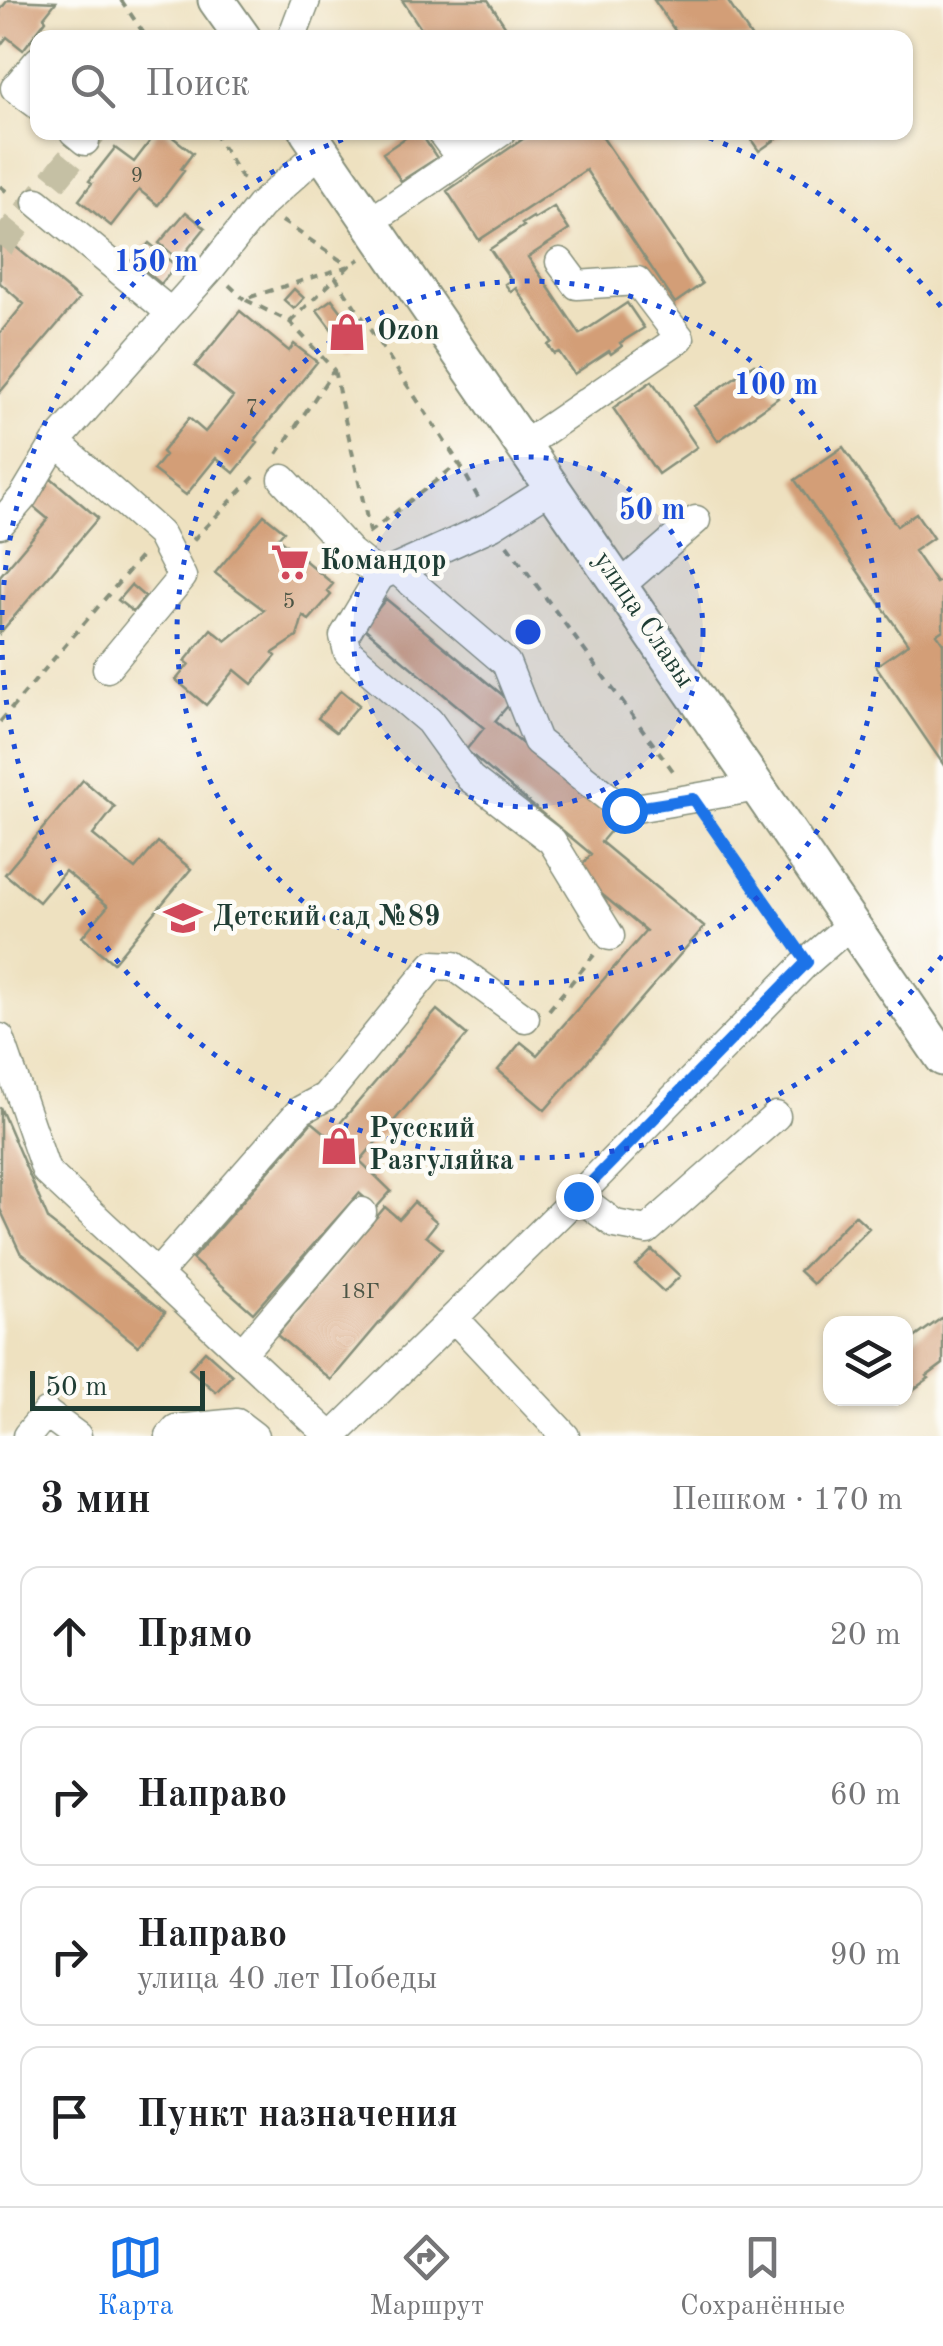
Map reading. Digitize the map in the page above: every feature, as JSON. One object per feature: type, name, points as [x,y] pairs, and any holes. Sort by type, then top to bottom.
[{"type":"main road","points":[[216,0],[237,30]]},
{"type":"main road","name":"улица Славы","points":[[315,142],[850,924],[937,1043]]},
{"type":"street","points":[[295,30],[306,0]]},
{"type":"street","points":[[30,71],[16,88],[30,99]]},
{"type":"street","points":[[447,140],[461,159]]},
{"type":"street","points":[[370,222],[488,140]]},
{"type":"street","points":[[0,524],[24,497],[56,442],[210,269],[315,142]]},
{"type":"street","points":[[25,200],[171,313]]},
{"type":"street","points":[[524,445],[680,338],[637,281],[577,284],[560,262]]},
{"type":"street","points":[[56,442],[160,534],[182,577],[107,668]]},
{"type":"street","points":[[272,469],[350,552],[388,573],[506,663],[537,741],[624,810],[758,788]]},
{"type":"street","points":[[553,487],[493,525],[388,573],[344,636],[348,652],[429,721],[470,778],[552,841],[610,936]]},
{"type":"street","points":[[620,586],[696,520]]},
{"type":"street","points":[[0,1038],[46,1171],[332,1436],[578,1196],[807,962],[850,924]]},
{"type":"street","points":[[157,1274],[301,1110],[325,1097],[433,965],[454,966],[534,1017]]},
{"type":"street","points":[[578,1196],[615,1224],[647,1230],[776,1116]]},
{"type":"street","points":[[242,1353],[362,1212]]},
{"type":"street","points":[[454,1318],[566,1436]]},
{"type":"street","points":[[27,1436],[46,1413],[77,1436]]},
{"type":"street","points":[[170,1436],[176,1429],[238,1423],[254,1436]]},
{"type":"path","points":[[121,0],[142,30]]},
{"type":"path","points":[[218,140],[260,206],[349,266]]},
{"type":"path","points":[[0,186],[25,200]]},
{"type":"path","points":[[290,322],[363,257]]},
{"type":"path","points":[[349,266],[244,299],[290,322],[334,370],[370,532],[460,462]]},
{"type":"path","points":[[336,278],[460,462],[493,525],[807,962]]},
{"type":"path","points":[[182,577],[187,546],[272,469],[334,370]]},
{"type":"path","points":[[0,722],[160,534]]},
{"type":"path","points":[[534,1017],[610,936]]},
{"type":"building","points":[[8,0],[56,2],[38,30],[30,30],[30,41],[23,50],[7,37],[0,46],[0,10]]},
{"type":"building","points":[[402,0],[488,0],[508,30],[422,30]]},
{"type":"building","points":[[654,0],[727,0],[747,30],[675,30]]},
{"type":"building","points":[[151,140],[176,140],[193,153],[158,205],[139,190],[111,226],[79,200],[115,148],[134,162]]},
{"type":"building","points":[[402,140],[425,140],[437,158],[401,181],[383,153]]},
{"type":"building","points":[[521,140],[604,140],[702,284],[675,303],[586,170],[479,240],[447,191]]},
{"type":"building","points":[[751,140],[775,140],[759,151]]},
{"type":"building","points":[[554,207],[569,230],[528,257],[580,334],[627,303],[644,328],[620,343],[622,346],[611,354],[609,351],[574,374],[559,352],[554,354],[548,345],[552,342],[516,288],[511,292],[505,284],[511,280],[490,249],[522,224]]},
{"type":"building","points":[[186,212],[205,228],[179,260],[159,243]]},
{"type":"building","points":[[0,234],[79,299],[0,392],[0,333],[24,304],[0,283]]},
{"type":"building","points":[[149,243],[176,266],[161,284],[141,267],[147,260],[139,254]]},
{"type":"building","points":[[294,289],[304,298],[294,309],[284,300]]},
{"type":"building","points":[[332,299],[363,340],[348,351],[317,310]]},
{"type":"building","points":[[240,311],[289,351],[294,344],[317,362],[234,473],[216,458],[186,495],[153,470],[189,418],[205,432],[233,397],[195,366]]},
{"type":"building","points":[[754,364],[778,398],[718,441],[694,406]]},
{"type":"building","points":[[652,381],[697,447],[658,474],[613,408]]},
{"type":"building","points":[[843,447],[897,526],[916,513],[933,538],[914,551],[936,583],[943,579],[943,630],[937,634],[943,643],[943,764],[876,666],[908,644],[795,480]]},
{"type":"building","points":[[51,478],[98,518],[0,633],[0,576],[48,519],[29,503]]},
{"type":"building","points":[[264,515],[284,531],[278,538],[333,584],[327,591],[331,595],[309,620],[303,616],[297,637],[273,653],[276,656],[252,684],[235,670],[206,705],[176,680],[189,664],[185,661],[211,629],[226,641],[264,610],[215,573]]},
{"type":"building","points":[[131,585],[145,597],[133,612],[118,600]]},
{"type":"building","points":[[386,599],[511,702],[495,721],[617,823],[601,842],[704,927],[545,1110],[498,1070],[521,1042],[537,1055],[646,931],[576,873],[591,854],[466,750],[484,728],[363,627]]},
{"type":"building","points":[[341,690],[359,705],[336,732],[318,718]]},
{"type":"building","points":[[83,780],[115,807],[93,835],[135,869],[158,842],[191,869],[113,963],[82,937],[108,906],[65,871],[39,902],[5,874]]},
{"type":"building","points":[[437,1010],[467,1035],[360,1161],[391,1191],[376,1208],[359,1193],[253,1313],[192,1259],[312,1122],[329,1136]]},
{"type":"building","points":[[0,1107],[49,1221],[165,1312],[138,1346],[20,1252],[0,1209]]},
{"type":"building","points":[[414,1202],[437,1222],[426,1236],[442,1249],[331,1380],[277,1335],[385,1207],[399,1219]]},
{"type":"building","points":[[855,1215],[869,1228],[813,1284],[799,1271]]},
{"type":"building","points":[[652,1250],[680,1276],[664,1292],[636,1266]]},
{"type":"building","points":[[943,1317],[943,1364],[913,1390],[913,1339]]},
{"type":"building","points":[[205,1351],[232,1375],[216,1392],[189,1369]]},
{"type":"tunnel","points":[[0,246],[86,140]]},
{"type":"place","name":"Ozon","points":[[347,332]]},
{"type":"place","name":"Командор","points":[[290,562]]},
{"type":"place","name":"Детский сад №89","points":[[183,918]]},
{"type":"place","name":"Русский Разгуляйка","points":[[339,1146]]},
{"type":"route","points":[[578,1196],[807,962],[693,799],[624,810]]}]
